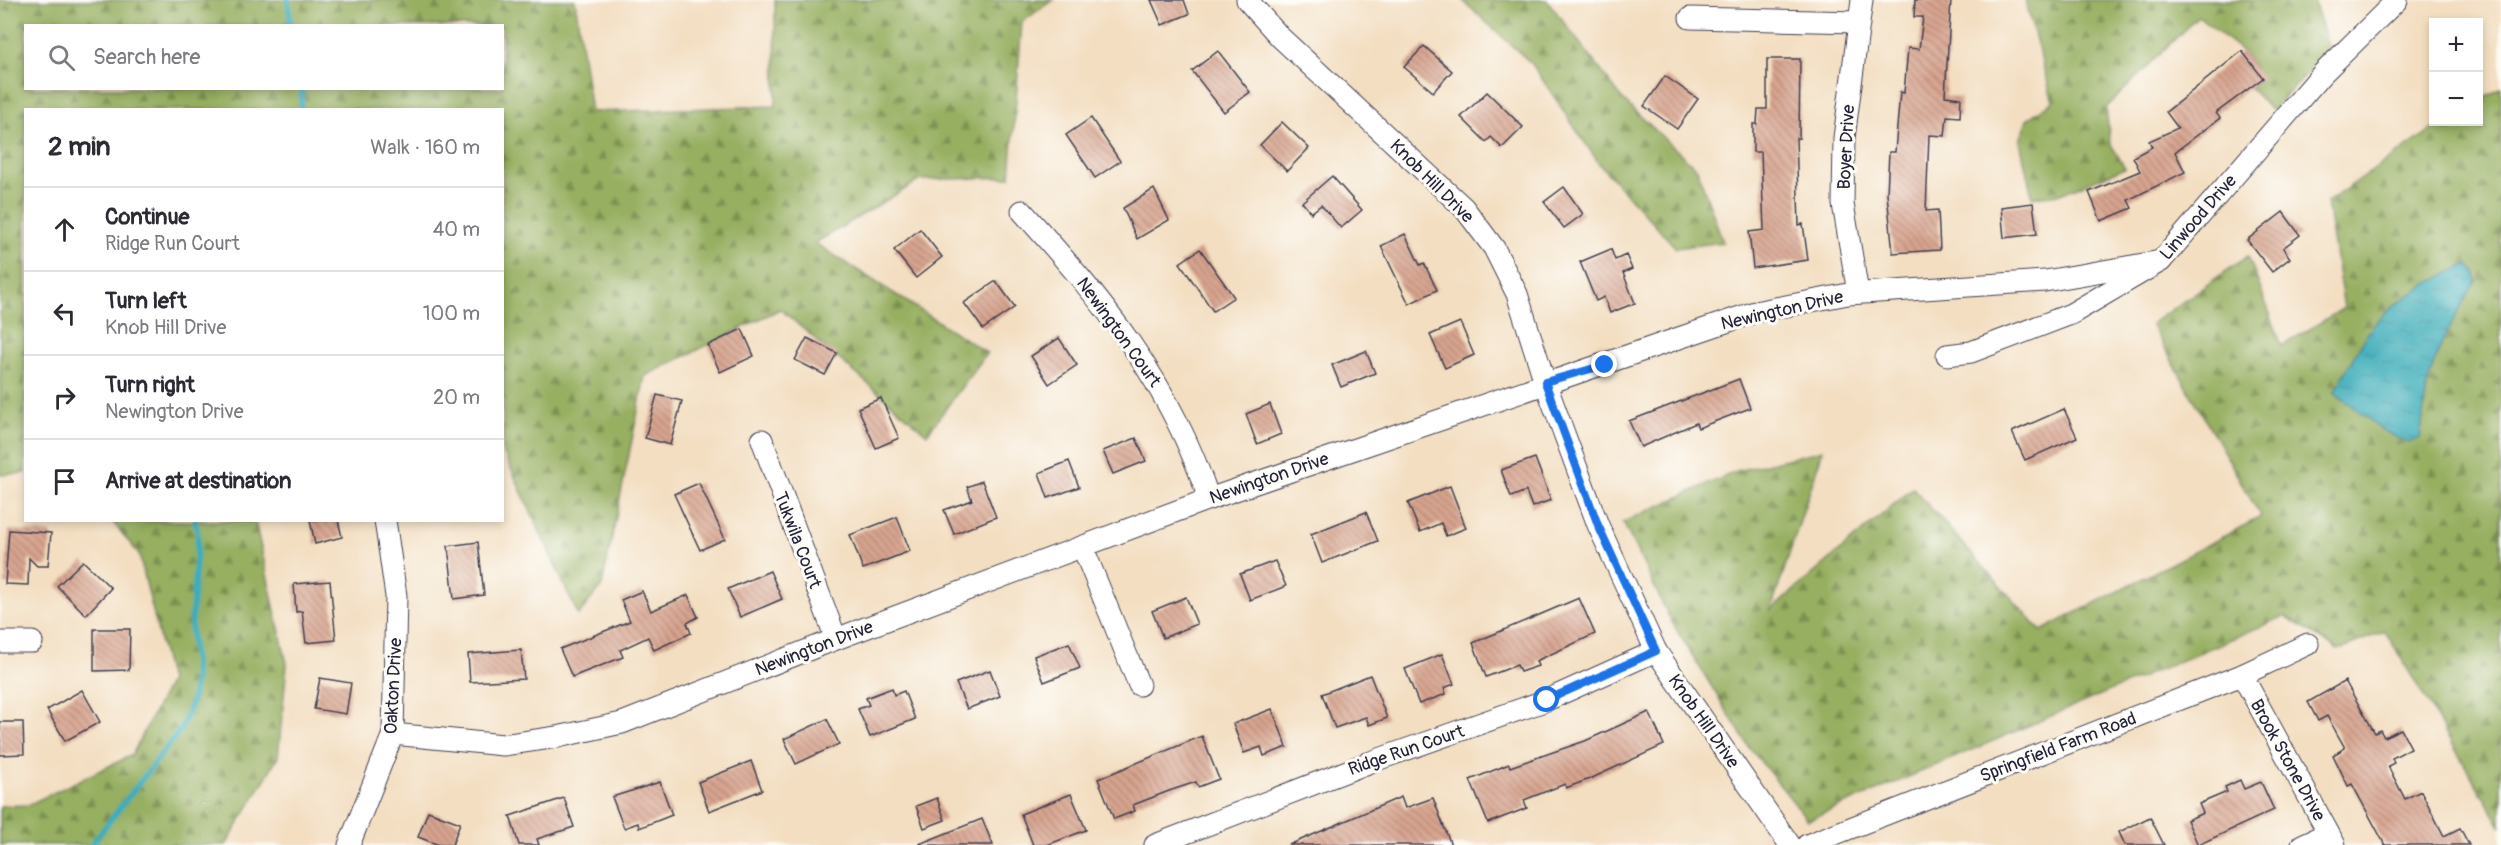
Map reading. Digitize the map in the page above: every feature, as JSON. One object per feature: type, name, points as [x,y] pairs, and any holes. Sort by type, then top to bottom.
[{"type":"street","name":"Knob Hill Drive","points":[[1247,0],[1280,37],[1464,208],[1494,249],[1517,294],[1545,382],[1598,525],[1656,651],[1790,845]]},
{"type":"street","name":"Boyer Drive","points":[[1858,293],[1843,204],[1844,138],[1862,0]]},
{"type":"street","name":"Linwood Drive","points":[[1947,355],[1971,352],[2071,314],[2162,261],[2322,74],[2397,0]]},
{"type":"street","points":[[1690,18],[1858,22]]},
{"type":"street","name":"Newington Court","points":[[1022,211],[1092,289],[1152,372],[1193,451],[1209,499]]},
{"type":"street","name":"Newington Drive","points":[[393,734],[503,744],[557,738],[622,723],[836,639],[1209,499],[1545,382],[1605,365],[1755,312],[1858,293],[2045,281],[2162,261]]},
{"type":"street","name":"Tukwila Court","points":[[762,440],[836,639]]},
{"type":"street","name":"Oakton Drive","points":[[349,845],[393,734],[396,596],[385,522]]},
{"type":"street","points":[[1083,548],[1139,686]]},
{"type":"street","points":[[0,642],[32,642]]},
{"type":"street","name":"Springfield Farm Road","points":[[1806,845],[2242,675],[2308,644]]},
{"type":"street","name":"Ridge Run Court","points":[[1155,845],[1368,763],[1547,700],[1656,651]]},
{"type":"street","name":"Brook Stone Drive","points":[[2242,675],[2332,839]]},
{"type":"street","points":[[2302,845],[2332,839]]},
{"type":"green space","points":[[0,0],[575,0],[591,112],[776,106],[775,0],[1053,0],[1022,22],[1010,177],[920,180],[815,243],[987,353],[927,434],[780,309],[645,376],[602,586],[578,615],[504,453],[504,108],[24,108],[24,473],[0,475]]},
{"type":"green space","points":[[1462,0],[1547,0],[1624,101],[1697,169],[1723,242],[1676,248],[1600,165],[1532,64]]},
{"type":"green space","points":[[2025,0],[2314,0],[2329,49],[2272,111],[2250,88],[2262,78],[2242,51],[2198,16],[2106,108],[2110,143],[2125,168],[2060,194],[2032,197],[2020,141],[2027,119],[2053,102]]},
{"type":"green space","points":[[2501,88],[2501,826],[2385,631],[2338,650],[2285,616],[1808,820],[1749,747],[1671,621],[1623,522],[1737,471],[1823,450],[1771,610],[1913,488],[2041,631],[2261,517],[2151,324],[2248,256],[2282,346],[2344,308],[2327,202],[2437,126],[2483,126],[2483,98]]},
{"type":"green space","points":[[113,522],[255,522],[287,664],[278,757],[226,845],[0,845],[0,806],[28,805],[132,755],[170,681],[139,554]]},
{"type":"water","points":[[2469,264],[2476,273],[2476,281],[2442,343],[2432,369],[2425,397],[2420,438],[2408,443],[2384,431],[2334,392],[2360,345],[2378,320],[2421,288]]},
{"type":"building","points":[[1151,0],[1184,0],[1189,14],[1162,25]]},
{"type":"building","points":[[1915,0],[1951,0],[1945,96],[1961,98],[1960,117],[1947,116],[1945,136],[1929,135],[1926,211],[1938,210],[1940,250],[1893,253],[1887,194],[1889,152],[1895,152],[1900,92],[1904,93],[1908,48],[1919,49],[1923,17],[1914,17]]},
{"type":"building","points":[[1424,46],[1452,71],[1433,92],[1404,67]]},
{"type":"building","points":[[1218,51],[1250,92],[1224,112],[1192,71]]},
{"type":"building","points":[[2242,51],[2263,78],[2216,113],[2220,118],[2175,152],[2185,172],[2128,200],[2132,208],[2101,221],[2089,192],[2140,171],[2133,157],[2152,147],[2149,141],[2178,128],[2166,112]]},
{"type":"building","points":[[1767,59],[1800,59],[1799,138],[1796,138],[1799,225],[1803,224],[1808,260],[1753,268],[1749,232],[1764,230],[1761,152],[1753,152],[1753,124],[1757,124],[1758,109],[1767,109]]},
{"type":"building","points":[[1665,76],[1698,99],[1677,129],[1644,106]]},
{"type":"building","points":[[1487,92],[1523,127],[1502,148],[1491,137],[1486,142],[1461,117]]},
{"type":"building","points":[[1091,118],[1120,161],[1095,178],[1066,135]]},
{"type":"building","points":[[1282,122],[1309,148],[1287,171],[1260,145]]},
{"type":"building","points":[[1332,176],[1362,210],[1341,228],[1321,205],[1311,213],[1302,202]]},
{"type":"building","points":[[1564,187],[1583,214],[1564,228],[1544,202]]},
{"type":"building","points":[[1154,189],[1169,220],[1137,239],[1123,208]]},
{"type":"building","points":[[2033,203],[2037,234],[2004,238],[2001,207]]},
{"type":"building","points":[[2283,212],[2300,235],[2283,248],[2290,258],[2272,272],[2247,240]]},
{"type":"building","points":[[920,229],[942,257],[916,278],[894,250]]},
{"type":"building","points":[[1405,234],[1420,265],[1424,263],[1437,290],[1409,304],[1381,246]]},
{"type":"building","points":[[1200,249],[1234,297],[1213,311],[1180,263]]},
{"type":"building","points":[[1611,249],[1615,260],[1626,255],[1632,269],[1623,273],[1635,303],[1610,313],[1604,297],[1596,301],[1580,262]]},
{"type":"building","points":[[996,281],[1015,307],[983,329],[964,303]]},
{"type":"building","points":[[1460,322],[1474,355],[1445,368],[1430,335]]},
{"type":"building","points":[[742,329],[754,356],[720,372],[708,345]]},
{"type":"building","points":[[807,338],[837,353],[825,375],[795,360]]},
{"type":"building","points":[[1059,338],[1077,365],[1049,384],[1031,356]]},
{"type":"building","points":[[1366,351],[1375,373],[1341,387],[1332,365]]},
{"type":"building","points":[[1739,379],[1750,408],[1698,428],[1696,423],[1641,447],[1629,421]]},
{"type":"building","points":[[657,395],[682,401],[670,445],[645,438]]},
{"type":"building","points":[[881,398],[899,438],[876,448],[858,408]]},
{"type":"building","points":[[1270,404],[1281,434],[1257,444],[1246,414]]},
{"type":"building","points":[[2064,409],[2077,437],[2025,460],[2012,432]]},
{"type":"building","points":[[1136,438],[1146,461],[1113,474],[1103,451]]},
{"type":"building","points":[[1535,458],[1551,500],[1532,507],[1526,491],[1511,497],[1501,470]]},
{"type":"building","points":[[1069,461],[1079,487],[1048,498],[1039,473]]},
{"type":"building","points":[[982,481],[996,517],[954,534],[944,510],[972,500],[967,487]]},
{"type":"building","points":[[699,483],[725,539],[700,550],[674,494]]},
{"type":"building","points":[[1450,486],[1466,528],[1446,536],[1441,523],[1420,532],[1408,503]]},
{"type":"building","points":[[1366,512],[1378,541],[1322,563],[1311,534]]},
{"type":"building","points":[[897,517],[910,551],[863,569],[850,535]]},
{"type":"building","points":[[310,522],[338,522],[342,537],[315,544]]},
{"type":"building","points":[[9,530],[51,533],[48,566],[37,566],[29,558],[28,585],[5,584]]},
{"type":"building","points":[[478,542],[484,595],[454,599],[448,546]]},
{"type":"building","points":[[83,561],[111,588],[86,615],[57,586]]},
{"type":"building","points":[[1275,561],[1286,586],[1250,600],[1240,574]]},
{"type":"building","points":[[770,571],[782,599],[740,617],[728,589]]},
{"type":"building","points":[[330,581],[336,640],[306,643],[302,611],[296,612],[294,584]]},
{"type":"building","points":[[642,591],[651,611],[688,595],[698,617],[687,623],[691,633],[654,650],[648,637],[620,650],[623,657],[572,677],[560,649],[630,621],[621,600]]},
{"type":"building","points":[[1186,597],[1197,624],[1163,638],[1152,611]]},
{"type":"building","points":[[1579,598],[1595,634],[1536,661],[1538,666],[1520,672],[1517,665],[1486,677],[1473,643]]},
{"type":"building","points":[[94,629],[130,629],[129,670],[94,671]]},
{"type":"building","points":[[1069,643],[1080,668],[1044,682],[1034,656]]},
{"type":"building","points":[[521,650],[524,679],[470,682],[468,654]]},
{"type":"building","points":[[1442,654],[1454,684],[1444,688],[1446,694],[1419,704],[1405,669]]},
{"type":"building","points":[[990,670],[1000,696],[967,709],[956,683]]},
{"type":"building","points":[[1370,675],[1387,718],[1369,725],[1366,717],[1335,728],[1322,694]]},
{"type":"building","points":[[320,678],[351,683],[346,714],[314,709]]},
{"type":"building","points":[[2345,681],[2375,733],[2380,730],[2384,737],[2401,729],[2411,748],[2392,758],[2394,763],[2388,766],[2405,799],[2421,791],[2444,836],[2460,828],[2469,845],[2385,845],[2352,784],[2348,786],[2333,755],[2345,748],[2327,716],[2318,721],[2308,702]]},
{"type":"building","points":[[892,688],[894,695],[904,691],[915,719],[870,737],[858,709],[869,705],[866,698]]},
{"type":"building","points":[[82,690],[100,722],[65,741],[47,710]]},
{"type":"building","points":[[1272,709],[1287,747],[1264,756],[1261,747],[1244,753],[1233,724]]},
{"type":"building","points":[[1649,712],[1664,745],[1592,778],[1566,788],[1565,784],[1524,800],[1527,808],[1488,823],[1470,780],[1509,764],[1510,767],[1585,741]]},
{"type":"building","points":[[827,719],[839,744],[796,764],[784,739]]},
{"type":"building","points":[[0,722],[23,722],[24,754],[0,755]]},
{"type":"building","points":[[1202,736],[1219,779],[1198,787],[1196,782],[1169,791],[1133,805],[1135,811],[1114,819],[1098,779]]},
{"type":"building","points":[[751,761],[762,790],[709,811],[698,782]]},
{"type":"building","points":[[2240,780],[2244,789],[2261,782],[2274,810],[2198,845],[2187,820],[2203,813],[2199,804],[2227,792],[2225,787]]},
{"type":"building","points":[[660,782],[672,815],[639,828],[638,823],[624,828],[612,797]]},
{"type":"building","points":[[1071,794],[1086,830],[1047,845],[1033,845],[1021,814]]},
{"type":"building","points":[[1401,797],[1405,808],[1433,798],[1451,845],[1289,845]]},
{"type":"building","points":[[564,798],[574,827],[537,839],[539,845],[519,845],[510,816]]},
{"type":"building","points":[[937,798],[945,820],[924,828],[916,806]]},
{"type":"building","points":[[428,811],[460,823],[452,845],[439,845],[418,837]]},
{"type":"building","points":[[2150,817],[2164,845],[2125,845],[2119,832]]},
{"type":"building","points":[[982,819],[993,845],[919,845],[919,844]]},
{"type":"waterway","points":[[288,0],[291,24]]},
{"type":"waterway","points":[[301,108],[302,90]]},
{"type":"waterway","points":[[91,845],[181,729],[192,701],[195,677],[191,626],[198,534],[195,522]]},
{"type":"route","points":[[1547,700],[1656,651],[1598,525],[1545,382],[1605,365]]}]
